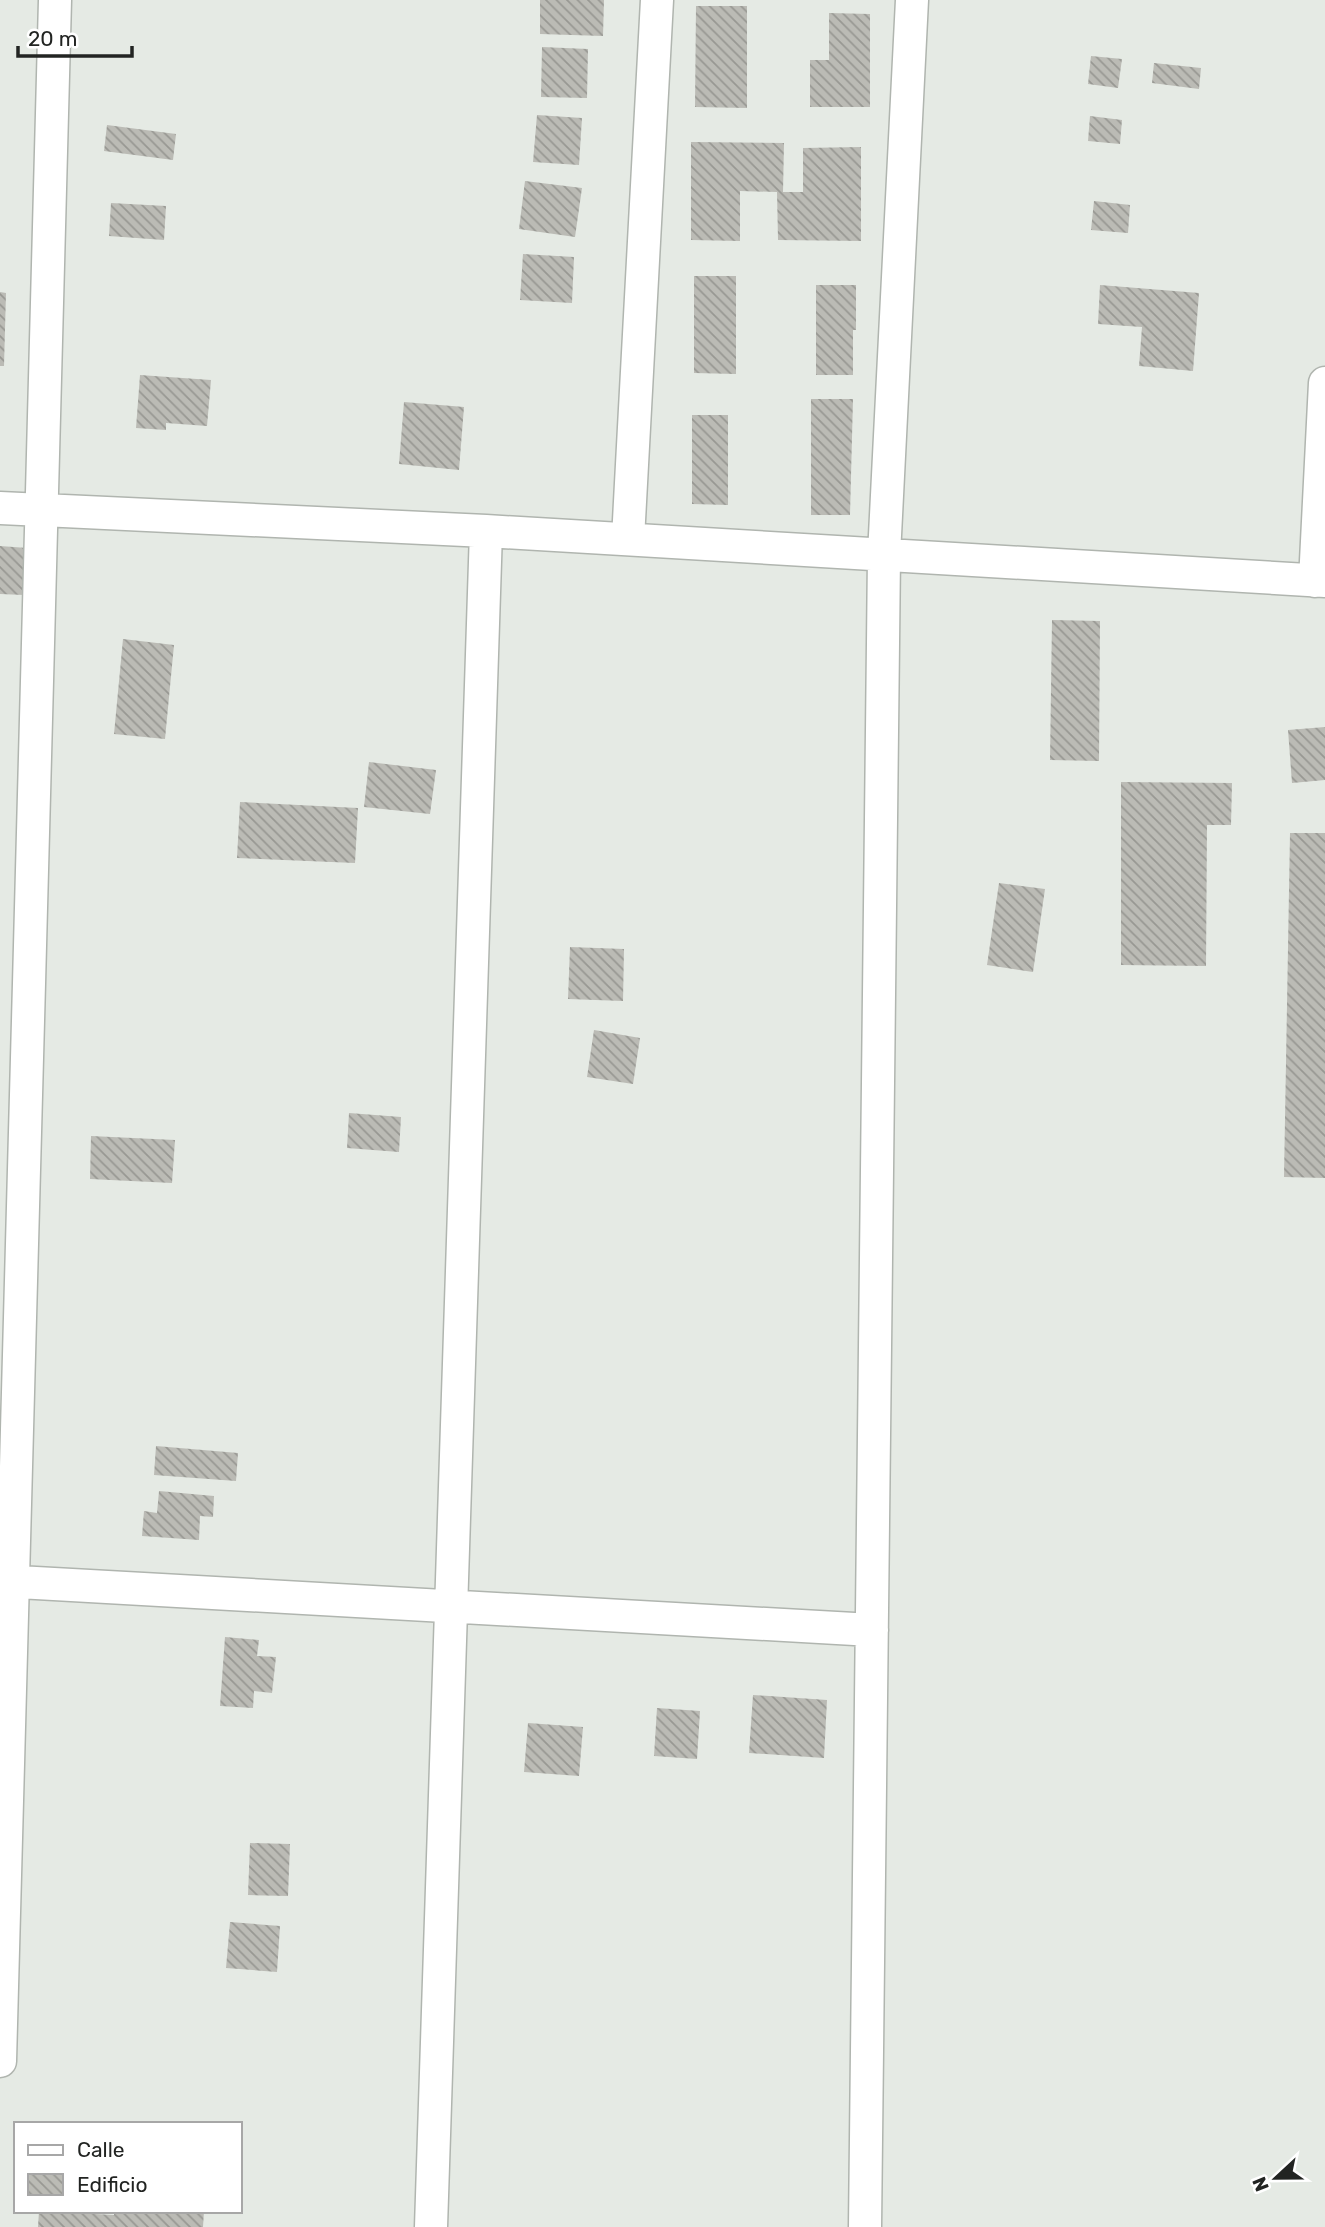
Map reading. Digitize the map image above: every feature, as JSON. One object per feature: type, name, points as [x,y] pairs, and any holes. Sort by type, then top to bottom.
[{"type":"street","points":[[0,2061],[8,1581],[55,0]]},
{"type":"street","points":[[628,539],[657,0]]},
{"type":"street","points":[[865,2227],[884,555],[912,0]]},
{"type":"street","points":[[0,508],[486,531],[1320,581],[1325,383]]},
{"type":"street","points":[[431,2227],[486,531]]},
{"type":"street","points":[[8,1581],[872,1630]]},
{"type":"building","points":[[540,0],[604,0],[603,36],[540,34]]},
{"type":"building","points":[[696,6],[747,6],[747,108],[695,107]]},
{"type":"building","points":[[829,13],[870,14],[870,107],[810,107],[810,60],[829,60]]},
{"type":"building","points":[[542,47],[588,49],[587,98],[541,97]]},
{"type":"building","points":[[1091,56],[1122,59],[1118,88],[1088,84]]},
{"type":"building","points":[[1154,63],[1201,68],[1199,89],[1152,83]]},
{"type":"building","points":[[537,115],[582,118],[579,165],[533,162]]},
{"type":"building","points":[[1090,116],[1122,120],[1120,144],[1088,141]]},
{"type":"building","points":[[107,125],[176,134],[173,160],[104,151]]},
{"type":"building","points":[[691,142],[784,143],[783,192],[803,192],[803,148],[861,147],[861,241],[778,240],[777,192],[740,191],[740,241],[691,240]]},
{"type":"building","points":[[525,181],[582,188],[575,237],[519,229]]},
{"type":"building","points":[[1094,201],[1130,205],[1128,233],[1091,230]]},
{"type":"building","points":[[111,203],[166,206],[164,240],[109,236]]},
{"type":"building","points":[[523,254],[574,257],[572,303],[520,300]]},
{"type":"building","points":[[694,276],[736,276],[736,374],[694,373]]},
{"type":"building","points":[[816,285],[856,285],[853,375],[816,375]]},
{"type":"building","points":[[1100,285],[1199,293],[1193,371],[1139,366],[1142,327],[1098,324]]},
{"type":"building","points":[[0,292],[6,293],[4,366],[0,366]]},
{"type":"building","points":[[140,375],[211,380],[207,426],[166,423],[166,430],[136,428]]},
{"type":"building","points":[[811,399],[853,399],[850,515],[811,515]]},
{"type":"building","points":[[404,402],[464,407],[459,470],[399,464]]},
{"type":"building","points":[[692,415],[728,415],[728,505],[692,504]]},
{"type":"building","points":[[0,546],[27,548],[24,595],[0,594]]},
{"type":"building","points":[[1052,620],[1100,621],[1099,761],[1050,760]]},
{"type":"building","points":[[123,639],[174,645],[165,739],[114,734]]},
{"type":"building","points":[[1325,727],[1325,780],[1292,783],[1288,730]]},
{"type":"building","points":[[369,762],[436,770],[430,814],[364,807]]},
{"type":"building","points":[[1121,782],[1232,783],[1231,825],[1207,825],[1206,966],[1121,965]]},
{"type":"building","points":[[240,802],[358,808],[355,863],[237,858]]},
{"type":"building","points":[[1290,833],[1325,833],[1325,1178],[1284,1177]]},
{"type":"building","points":[[999,883],[1045,889],[1033,972],[987,965]]},
{"type":"building","points":[[570,947],[624,949],[623,1001],[568,999]]},
{"type":"building","points":[[594,1030],[640,1038],[633,1084],[587,1077]]},
{"type":"building","points":[[349,1113],[401,1117],[399,1152],[347,1148]]},
{"type":"building","points":[[91,1136],[175,1140],[172,1183],[90,1179]]},
{"type":"building","points":[[156,1446],[238,1453],[236,1481],[154,1475]]},
{"type":"building","points":[[159,1491],[214,1496],[213,1517],[200,1516],[199,1540],[142,1536],[144,1511],[157,1513]]},
{"type":"building","points":[[225,1637],[259,1640],[257,1656],[276,1657],[272,1693],[254,1691],[253,1708],[220,1706]]},
{"type":"building","points":[[753,1695],[827,1700],[824,1758],[749,1753]]},
{"type":"building","points":[[657,1708],[700,1711],[697,1759],[654,1756]]},
{"type":"building","points":[[528,1723],[583,1727],[579,1776],[524,1772]]},
{"type":"building","points":[[250,1843],[290,1844],[288,1896],[248,1895]]},
{"type":"building","points":[[230,1922],[280,1926],[277,1972],[226,1968]]},
{"type":"building","points":[[39,2213],[204,2213],[203,2227],[38,2227]]}]
